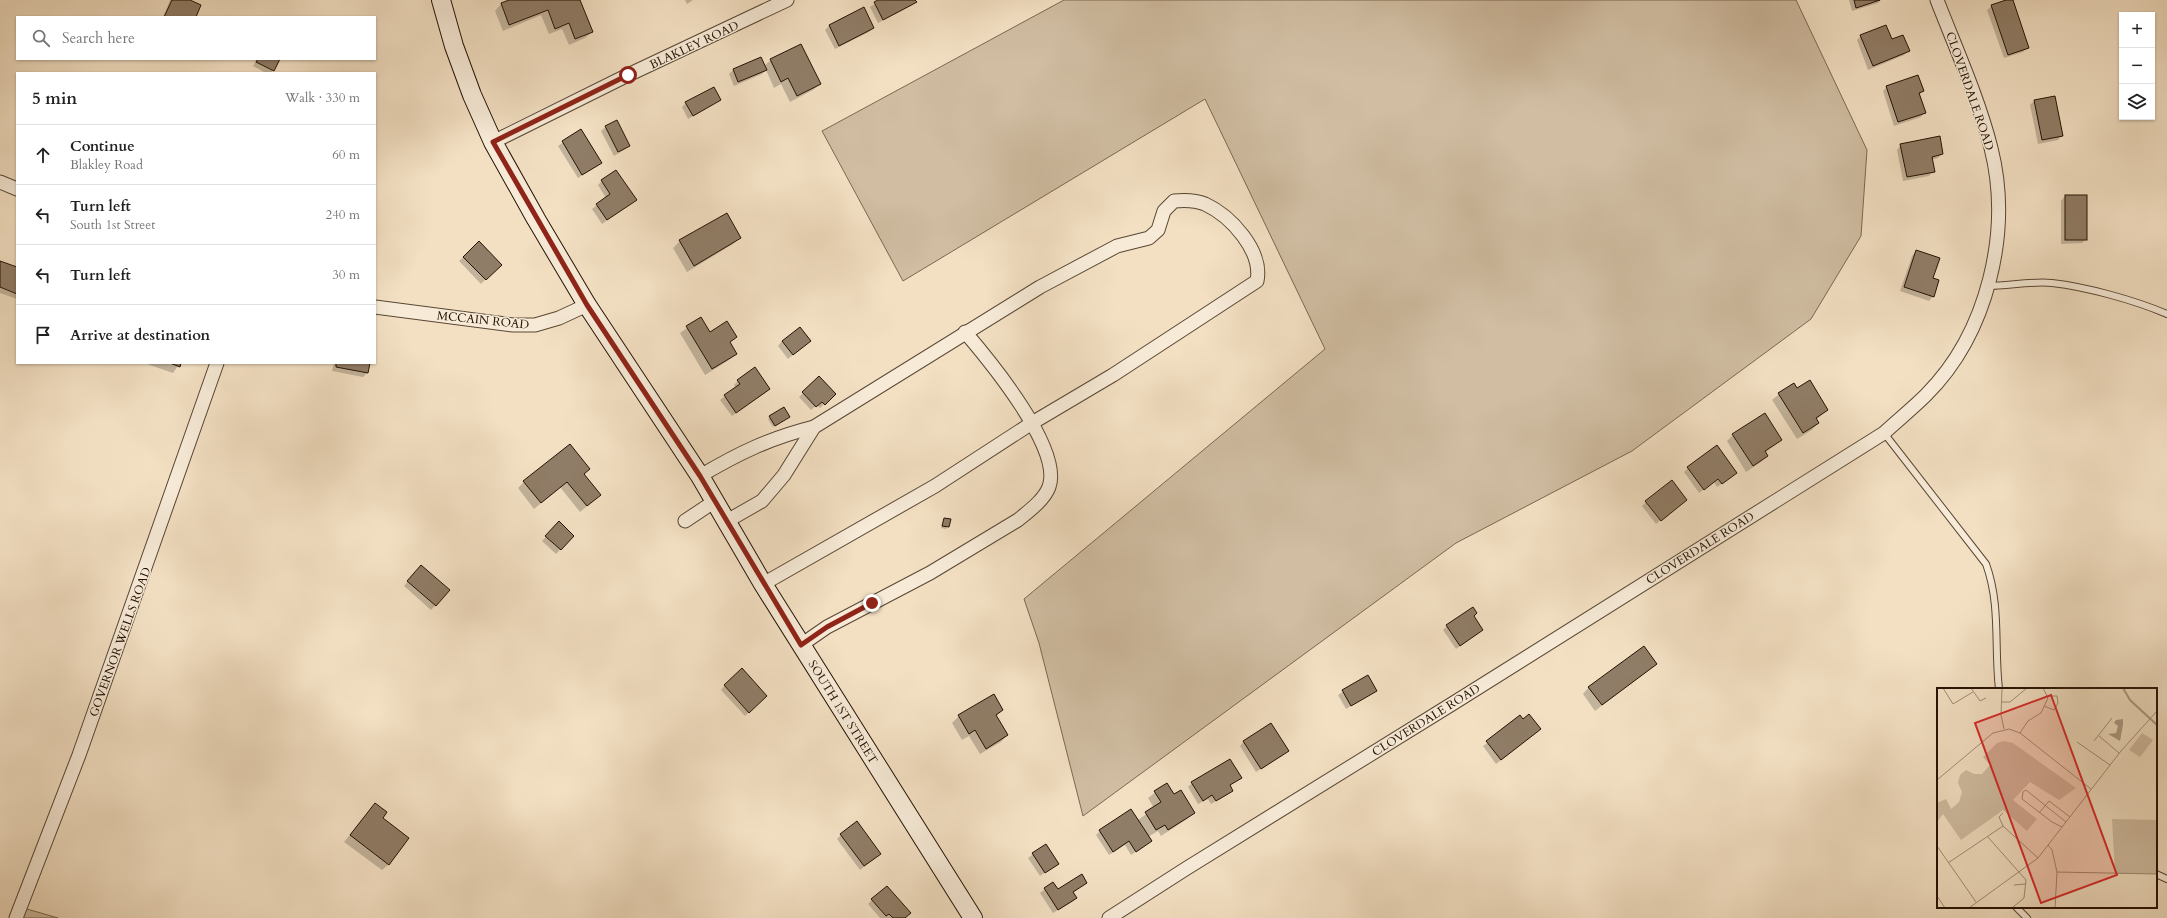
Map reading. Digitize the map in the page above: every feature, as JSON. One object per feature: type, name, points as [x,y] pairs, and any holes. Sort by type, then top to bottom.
[{"type":"main road","name":"SOUTH 1ST STREET","points":[[440,0],[472,95],[493,142],[587,305],[700,476],[763,584],[973,918]]},
{"type":"street","name":"BLAKLEY ROAD","points":[[493,142],[628,75],[787,0]]},
{"type":"street","name":"CLOVERDALE ROAD","points":[[1110,918],[1187,868],[1884,433],[1927,394],[1950,364],[1969,332],[1988,286],[1998,238],[1998,197],[1995,173],[1984,125],[1937,0]]},
{"type":"street","points":[[0,182],[16,189]]},
{"type":"street","points":[[700,476],[755,446],[784,435],[814,427],[891,381],[965,332],[1091,259],[1116,246],[1149,238],[1158,230],[1164,211],[1174,201],[1196,202],[1217,211],[1232,223],[1247,243],[1256,261],[1259,272],[1257,281],[1113,375],[1032,423],[935,486],[763,584]]},
{"type":"street","name":"MCCAIN ROAD","points":[[376,307],[513,325],[535,325],[559,318],[587,305]]},
{"type":"street","points":[[801,645],[846,616],[930,573],[1030,511],[1045,494],[1049,486],[1050,467],[1046,454],[1032,423],[1009,388],[965,332]]},
{"type":"street","name":"GOVERNOR WELLS ROAD","points":[[16,918],[79,755],[218,364]]},
{"type":"street","points":[[727,521],[762,501],[784,475],[814,427]]},
{"type":"street","points":[[685,521],[715,501]]},
{"type":"lane","points":[[1988,286],[2005,286],[2021,282],[2052,283],[2110,295],[2167,314]]},
{"type":"lane","points":[[1884,433],[1986,564],[1992,581],[1995,600],[1999,688]]},
{"type":"lane","points":[[2157,874],[2167,879]]},
{"type":"lane","points":[[2017,908],[2027,918]]},
{"type":"shaded area","points":[[1064,0],[1796,0],[1867,150],[1861,236],[1811,319],[1632,451],[1456,543],[1083,816],[1039,643],[1024,599],[1325,349],[1205,99],[903,281],[822,131]]},
{"type":"shaded area","points":[[20,907],[58,918],[16,918]]},
{"type":"building","points":[[172,0],[190,0],[201,5],[196,16],[164,16]]},
{"type":"building","points":[[509,0],[580,0],[593,32],[575,39],[569,23],[555,29],[548,10],[509,25],[501,3]]},
{"type":"building","points":[[878,0],[915,0],[917,2],[883,20],[874,2]]},
{"type":"building","points":[[1854,0],[1880,0],[1856,8]]},
{"type":"building","points":[[2006,0],[2013,0],[2029,48],[2008,55],[1991,5]]},
{"type":"building","points":[[864,7],[874,28],[839,46],[829,25]]},
{"type":"building","points":[[1886,25],[1892,39],[1903,35],[1910,51],[1873,66],[1860,35]]},
{"type":"building","points":[[801,44],[821,84],[797,96],[788,78],[781,82],[770,59]]},
{"type":"building","points":[[761,57],[767,70],[738,82],[733,69]]},
{"type":"building","points":[[257,60],[280,60],[274,71],[256,62]]},
{"type":"building","points":[[1918,75],[1924,91],[1919,93],[1926,113],[1898,122],[1886,86]]},
{"type":"building","points":[[714,87],[721,100],[693,116],[685,102]]},
{"type":"building","points":[[2055,96],[2063,136],[2042,140],[2034,100]]},
{"type":"building","points":[[617,120],[630,146],[618,152],[605,126]]},
{"type":"building","points":[[581,129],[602,163],[582,175],[562,141]]},
{"type":"building","points":[[1940,136],[1943,154],[1932,157],[1935,172],[1907,177],[1900,144]]},
{"type":"building","points":[[616,170],[637,200],[607,220],[596,204],[610,194],[601,180]]},
{"type":"building","points":[[2065,195],[2087,195],[2087,240],[2065,240]]},
{"type":"building","points":[[727,213],[741,238],[694,266],[679,240]]},
{"type":"building","points":[[479,241],[502,265],[486,280],[463,257]]},
{"type":"building","points":[[1916,250],[1940,258],[1933,278],[1939,280],[1934,297],[1904,287]]},
{"type":"building","points":[[0,261],[16,267],[16,294],[0,287]]},
{"type":"building","points":[[701,317],[710,332],[727,321],[737,337],[730,342],[737,354],[712,369],[686,326]]},
{"type":"building","points":[[800,327],[811,341],[793,355],[782,341]]},
{"type":"building","points":[[172,364],[181,364],[180,367]]},
{"type":"building","points":[[336,364],[370,364],[368,373],[336,367]]},
{"type":"building","points":[[755,367],[770,389],[736,413],[724,395],[740,384],[737,380]]},
{"type":"building","points":[[819,376],[836,394],[825,405],[822,402],[816,407],[802,392]]},
{"type":"building","points":[[1810,380],[1828,410],[1816,418],[1819,423],[1803,433],[1778,393],[1794,383],[1797,388]]},
{"type":"building","points":[[784,407],[790,417],[775,426],[769,416]]},
{"type":"building","points":[[1765,413],[1782,440],[1765,451],[1768,456],[1753,466],[1732,434]]},
{"type":"building","points":[[570,444],[590,469],[584,474],[601,495],[587,506],[567,482],[541,503],[523,481]]},
{"type":"building","points":[[1717,445],[1737,473],[1722,484],[1718,479],[1704,490],[1687,467]]},
{"type":"building","points":[[1672,480],[1687,500],[1661,521],[1645,501]]},
{"type":"building","points":[[944,518],[951,519],[949,527],[942,526]]},
{"type":"building","points":[[559,521],[574,536],[561,550],[545,536]]},
{"type":"building","points":[[421,565],[450,590],[436,606],[407,581]]},
{"type":"building","points":[[1473,607],[1477,613],[1474,616],[1483,630],[1460,646],[1446,625]]},
{"type":"building","points":[[1644,646],[1657,664],[1602,705],[1588,687]]},
{"type":"building","points":[[742,668],[767,696],[749,713],[724,685]]},
{"type":"building","points":[[1368,675],[1377,691],[1351,706],[1342,690]]},
{"type":"building","points":[[994,694],[1003,710],[996,715],[1008,735],[986,749],[975,730],[969,734],[958,715]]},
{"type":"building","points":[[1529,714],[1541,729],[1501,760],[1486,741],[1520,715],[1523,719]]},
{"type":"building","points":[[1271,723],[1289,751],[1261,769],[1243,741]]},
{"type":"building","points":[[1230,759],[1242,778],[1230,785],[1233,791],[1216,801],[1212,795],[1203,801],[1191,782]]},
{"type":"building","points":[[1167,783],[1174,794],[1181,790],[1195,813],[1168,830],[1165,825],[1156,830],[1145,812],[1161,802],[1154,791]]},
{"type":"building","points":[[375,803],[387,812],[383,818],[409,838],[389,865],[350,835]]},
{"type":"building","points":[[1131,809],[1152,841],[1136,852],[1129,841],[1113,852],[1099,830]]},
{"type":"building","points":[[857,821],[881,854],[864,866],[840,834]]},
{"type":"building","points":[[1046,844],[1059,864],[1045,873],[1032,853]]},
{"type":"building","points":[[1082,874],[1087,883],[1073,892],[1077,898],[1058,910],[1044,888],[1053,882],[1058,889]]},
{"type":"building","points":[[887,886],[911,913],[905,918],[893,918],[889,914],[886,916],[871,899]]},
{"type":"route","points":[[628,75],[493,142],[536,219],[587,305],[700,476],[763,584],[801,645],[827,627],[872,603]]}]
